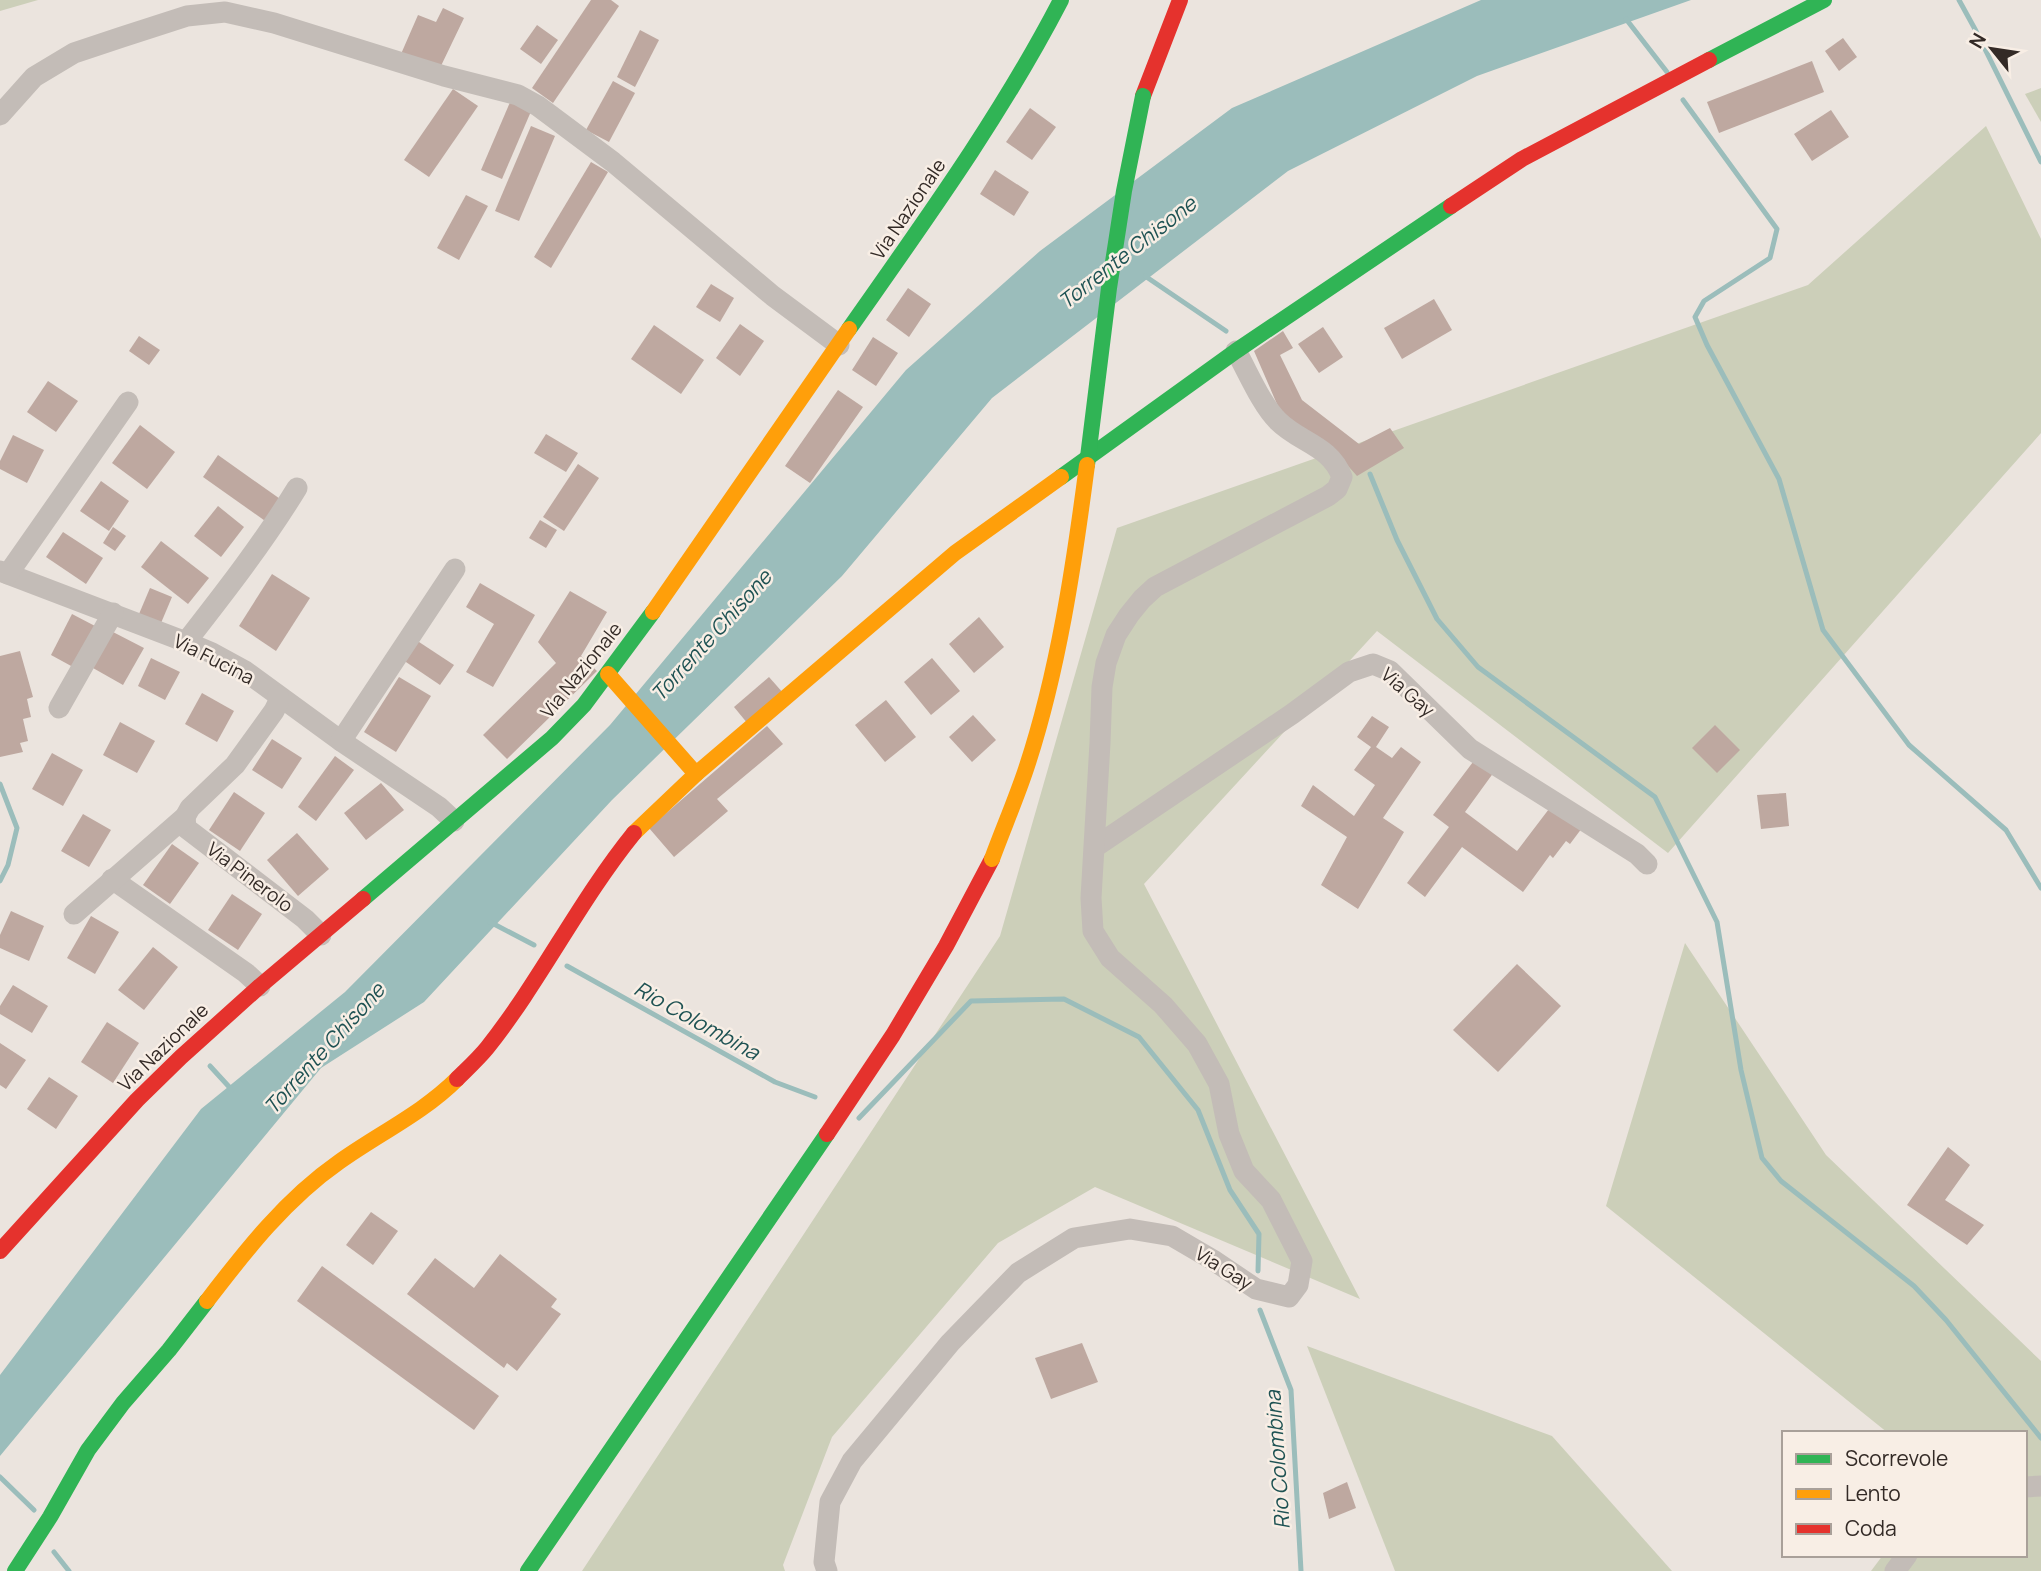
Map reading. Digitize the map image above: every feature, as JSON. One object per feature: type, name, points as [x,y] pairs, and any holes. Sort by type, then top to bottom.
[{"type":"main road","name":"Via Nazionale","points":[[0,1251],[145,1092],[260,986],[573,718],[608,674],[963,165],[1036,48],[1062,0]]},
{"type":"main road","points":[[1164,38],[1167,0]]},
{"type":"main road","points":[[528,1571],[893,1035],[946,946],[992,859],[1012,813],[1043,711],[1066,608],[1115,244],[1136,125],[1143,96],[1180,0]]},
{"type":"main road","points":[[15,1571],[88,1450],[247,1249],[288,1205],[337,1163],[441,1095],[486,1049],[620,850],[636,830],[696,774],[955,553],[1236,351],[1522,159],[1824,0]]},
{"type":"main road","points":[[608,674],[696,774]]},
{"type":"street","points":[[0,116],[34,78],[74,53],[187,16],[226,12],[274,23],[444,76],[518,94],[613,162],[772,296],[839,345]]},
{"type":"street","name":"Via Gay","points":[[827,1571],[824,1562],[830,1502],[852,1461],[950,1343],[1018,1273],[1074,1238],[1130,1229],[1172,1236],[1213,1259],[1256,1289],[1289,1297],[1298,1285],[1302,1261],[1271,1200],[1244,1171],[1228,1134],[1219,1084],[1197,1044],[1163,1005],[1110,958],[1093,931],[1091,898],[1102,687],[1106,663],[1116,635],[1142,599],[1155,587],[1328,496],[1338,489],[1342,477],[1330,456],[1281,424],[1272,414],[1236,351]]},
{"type":"street","points":[[4,573],[128,401]]},
{"type":"street","points":[[186,642],[245,567],[297,488]]},
{"type":"street","points":[[341,741],[455,569]]},
{"type":"street","name":"Via Fucina","points":[[4,573],[186,642],[245,671],[341,741],[439,807],[454,821]]},
{"type":"street","points":[[59,708],[113,613]]},
{"type":"street","name":"Via Gay","points":[[1095,847],[1292,714],[1349,672],[1373,664],[1390,671],[1470,749],[1627,848],[1647,864]]},
{"type":"street","points":[[74,914],[185,817],[190,808],[236,765],[274,711],[278,696]]},
{"type":"street","name":"Via Pinerolo","points":[[185,817],[186,828],[305,919],[321,935]]},
{"type":"street","points":[[112,879],[246,973],[260,986]]},
{"type":"green space","points":[[0,0],[38,0],[0,11]]},
{"type":"green space","points":[[2041,88],[2041,122],[2025,94]]},
{"type":"green space","points":[[1986,126],[2041,239],[2041,433],[1668,853],[1377,631],[1144,884],[1360,1299],[1095,1187],[998,1243],[832,1437],[783,1565],[785,1571],[582,1571],[1000,936],[1117,528],[1808,285]]},
{"type":"green space","points":[[1685,943],[1826,1155],[2041,1361],[2041,1571],[1871,1571],[1882,1557],[2027,1557],[2027,1431],[1886,1431],[1606,1206]]},
{"type":"green space","points":[[1307,1346],[1552,1436],[1672,1571],[1395,1571]]},
{"type":"water","name":"Torrente Chisone","points":[[1481,0],[1691,0],[1477,76],[1288,171],[992,398],[842,576],[612,800],[424,1002],[321,1068],[0,1456],[0,1375],[201,1109],[345,992],[610,725],[906,370],[1040,251],[1232,108]]},
{"type":"building","points":[[591,0],[611,0],[619,6],[553,103],[532,88]]},
{"type":"building","points":[[443,8],[464,18],[439,70],[401,54],[418,15],[436,22]]},
{"type":"building","points":[[537,25],[558,40],[541,64],[520,49]]},
{"type":"building","points":[[640,30],[659,40],[635,87],[617,77]]},
{"type":"building","points":[[1843,38],[1857,57],[1839,71],[1825,51]]},
{"type":"building","points":[[1812,61],[1824,92],[1719,133],[1707,102]]},
{"type":"building","points":[[613,81],[635,93],[609,142],[586,130]]},
{"type":"building","points":[[453,89],[478,106],[429,177],[404,160]]},
{"type":"building","points":[[511,100],[532,109],[502,179],[481,170]]},
{"type":"building","points":[[1030,108],[1056,127],[1032,160],[1006,142]]},
{"type":"building","points":[[1831,110],[1849,137],[1812,161],[1794,134]]},
{"type":"building","points":[[531,126],[555,136],[519,221],[495,211]]},
{"type":"building","points":[[591,162],[608,172],[551,268],[534,257]]},
{"type":"building","points":[[995,170],[1029,192],[1014,216],[980,194]]},
{"type":"building","points":[[466,195],[488,206],[459,260],[437,248]]},
{"type":"building","points":[[711,284],[734,298],[720,322],[696,307]]},
{"type":"building","points":[[908,288],[931,304],[909,337],[886,320]]},
{"type":"building","points":[[1434,299],[1452,330],[1402,359],[1384,328]]},
{"type":"building","points":[[740,324],[764,341],[740,376],[716,358]]},
{"type":"building","points":[[654,325],[704,360],[681,394],[631,359]]},
{"type":"building","points":[[1323,327],[1343,357],[1319,373],[1298,344]]},
{"type":"building","points":[[1283,331],[1293,348],[1280,355],[1302,400],[1359,444],[1390,428],[1404,448],[1357,476],[1334,450],[1283,418],[1254,351]]},
{"type":"building","points":[[139,336],[160,350],[149,365],[129,351]]},
{"type":"building","points":[[873,337],[898,353],[876,386],[852,370]]},
{"type":"building","points":[[48,381],[78,401],[56,432],[27,412]]},
{"type":"building","points":[[838,390],[863,407],[810,483],[785,466]]},
{"type":"building","points":[[140,425],[175,452],[147,489],[112,463]]},
{"type":"building","points":[[546,434],[578,453],[566,472],[534,453]]},
{"type":"building","points":[[13,435],[44,450],[27,483],[0,469],[0,461]]},
{"type":"building","points":[[218,455],[283,501],[268,523],[203,477]]},
{"type":"building","points":[[578,464],[599,478],[564,531],[543,517]]},
{"type":"building","points":[[101,481],[129,501],[109,531],[80,511]]},
{"type":"building","points":[[218,506],[244,527],[221,557],[194,536]]},
{"type":"building","points":[[540,520],[557,530],[546,548],[529,538]]},
{"type":"building","points":[[113,527],[126,536],[115,551],[103,543]]},
{"type":"building","points":[[63,532],[103,558],[86,584],[46,557]]},
{"type":"building","points":[[161,541],[209,578],[188,604],[141,567]]},
{"type":"building","points":[[272,574],[310,598],[276,651],[239,626]]},
{"type":"building","points":[[480,583],[535,615],[493,687],[466,672],[494,624],[466,607]]},
{"type":"building","points":[[150,588],[172,597],[161,623],[139,614]]},
{"type":"building","points":[[570,591],[607,612],[581,656],[597,671],[507,759],[483,735],[556,663],[538,642]]},
{"type":"building","points":[[72,614],[95,626],[73,667],[51,655]]},
{"type":"building","points":[[979,617],[1004,647],[974,673],[949,644]]},
{"type":"building","points":[[113,632],[144,648],[123,685],[93,668]]},
{"type":"building","points":[[416,640],[454,665],[440,685],[403,660]]},
{"type":"building","points":[[20,651],[33,697],[27,699],[31,717],[23,719],[28,741],[20,743],[23,752],[0,757],[0,656]]},
{"type":"building","points":[[151,658],[180,672],[165,700],[138,686]]},
{"type":"building","points":[[932,658],[960,691],[931,715],[904,682]]},
{"type":"building","points":[[399,677],[431,696],[396,752],[364,732]]},
{"type":"building","points":[[769,677],[784,694],[748,724],[734,707]]},
{"type":"building","points":[[202,693],[234,711],[217,742],[185,724]]},
{"type":"building","points":[[886,700],[916,737],[885,762],[855,725]]},
{"type":"building","points":[[973,715],[996,740],[972,762],[949,737]]},
{"type":"building","points":[[1372,716],[1389,727],[1376,747],[1392,758],[1401,747],[1421,762],[1383,818],[1404,832],[1358,909],[1321,885],[1347,837],[1301,806],[1313,785],[1354,816],[1375,785],[1354,770],[1371,747],[1357,737]]},
{"type":"building","points":[[120,722],[155,741],[137,773],[103,755]]},
{"type":"building","points":[[1715,725],[1740,750],[1717,773],[1692,748]]},
{"type":"building","points":[[767,726],[783,744],[717,799],[728,811],[674,857],[649,828]]},
{"type":"building","points":[[272,739],[302,758],[282,789],[252,770]]},
{"type":"building","points":[[52,753],[83,770],[63,806],[32,789]]},
{"type":"building","points":[[335,756],[354,770],[316,821],[298,807]]},
{"type":"building","points":[[1476,758],[1494,772],[1465,812],[1517,851],[1552,805],[1582,828],[1570,844],[1566,841],[1553,858],[1550,855],[1523,892],[1462,847],[1425,897],[1407,883],[1449,827],[1433,815]]},
{"type":"building","points":[[381,783],[404,810],[366,840],[344,813]]},
{"type":"building","points":[[234,792],[265,813],[240,851],[209,830]]},
{"type":"building","points":[[1786,793],[1789,826],[1761,829],[1757,795]]},
{"type":"building","points":[[83,814],[111,830],[89,867],[61,851]]},
{"type":"building","points":[[297,833],[329,869],[298,896],[267,860]]},
{"type":"building","points":[[172,844],[199,863],[170,904],[143,885]]},
{"type":"building","points":[[232,894],[262,914],[238,950],[208,930]]},
{"type":"building","points":[[11,911],[44,926],[29,961],[0,948],[0,935]]},
{"type":"building","points":[[91,916],[119,932],[95,974],[67,958]]},
{"type":"building","points":[[153,947],[178,967],[144,1010],[118,990]]},
{"type":"building","points":[[1517,964],[1561,1006],[1498,1072],[1453,1030]]},
{"type":"building","points":[[13,985],[48,1006],[32,1033],[0,1014],[0,1006]]},
{"type":"building","points":[[107,1022],[139,1043],[113,1083],[81,1062]]},
{"type":"building","points":[[0,1043],[26,1060],[6,1089],[0,1085]]},
{"type":"building","points":[[49,1077],[78,1096],[56,1129],[27,1109]]},
{"type":"building","points":[[1948,1147],[1970,1165],[1945,1200],[1984,1225],[1967,1245],[1907,1205]]},
{"type":"building","points":[[371,1212],[398,1231],[373,1265],[346,1245]]},
{"type":"building","points":[[500,1254],[557,1299],[551,1307],[561,1314],[517,1371],[507,1363],[504,1368],[407,1294],[435,1258],[474,1288]]},
{"type":"building","points":[[322,1266],[499,1396],[474,1430],[297,1301]]},
{"type":"building","points":[[1082,1343],[1098,1382],[1051,1399],[1035,1358]]},
{"type":"building","points":[[1347,1482],[1356,1508],[1329,1519],[1323,1493]]},
{"type":"waterway","points":[[1959,0],[2041,162]]},
{"type":"waterway","points":[[1626,19],[1667,72]]},
{"type":"waterway","points":[[1683,100],[1777,229],[1770,258],[1704,301],[1695,317],[1707,345],[1779,479],[1823,630],[1909,745],[2006,830],[2041,888]]},
{"type":"waterway","points":[[1145,276],[1226,331]]},
{"type":"waterway","points":[[1370,474],[1397,540],[1437,619],[1478,667],[1655,797],[1717,922],[1741,1070],[1762,1158],[1781,1181],[1914,1286],[1946,1320],[2041,1438]]},
{"type":"waterway","points":[[0,784],[17,828],[8,865],[0,881]]},
{"type":"waterway","name":"Rio Colombina","points":[[490,922],[534,945]]},
{"type":"waterway","name":"Rio Colombina","points":[[567,966],[775,1082],[815,1097]]},
{"type":"waterway","name":"Rio Colombina","points":[[859,1118],[971,1001],[1064,999],[1139,1037],[1198,1110],[1230,1190],[1259,1234],[1258,1271]]},
{"type":"waterway","points":[[210,1066],[232,1090]]},
{"type":"waterway","name":"Rio Colombina","points":[[1260,1310],[1291,1390],[1301,1571]]},
{"type":"waterway","points":[[0,1477],[34,1510]]},
{"type":"waterway","points":[[54,1552],[69,1571]]},
{"type":"traffic: fast","points":[[849,329],[987,127],[1061,0]]},
{"type":"traffic: fast","points":[[1709,60],[1824,0]]},
{"type":"traffic: fast","points":[[1087,465],[1109,288],[1124,191],[1143,96]]},
{"type":"traffic: fast","points":[[1061,477],[1236,351],[1451,206]]},
{"type":"traffic: fast","points":[[363,899],[552,738],[584,705],[653,612]]},
{"type":"traffic: fast","points":[[528,1571],[827,1134]]},
{"type":"traffic: fast","points":[[15,1571],[88,1450],[207,1301]]},
{"type":"traffic: slow","points":[[653,612],[849,329]]},
{"type":"traffic: slow","points":[[992,859],[1026,769],[1047,695],[1070,580],[1087,465]]},
{"type":"traffic: slow","points":[[634,833],[696,774],[955,553],[1061,477]]},
{"type":"traffic: slow","points":[[608,674],[696,774]]},
{"type":"traffic: slow","points":[[207,1301],[252,1244],[302,1192],[339,1162],[415,1113],[457,1079]]},
{"type":"traffic: jam","points":[[1143,96],[1180,0]]},
{"type":"traffic: jam","points":[[1451,206],[1522,159],[1709,60]]},
{"type":"traffic: jam","points":[[457,1079],[484,1052],[507,1022],[595,886],[634,833]]},
{"type":"traffic: jam","points":[[827,1134],[893,1035],[946,946],[992,859]]},
{"type":"traffic: jam","points":[[0,1251],[137,1100],[181,1057],[363,899]]}]
